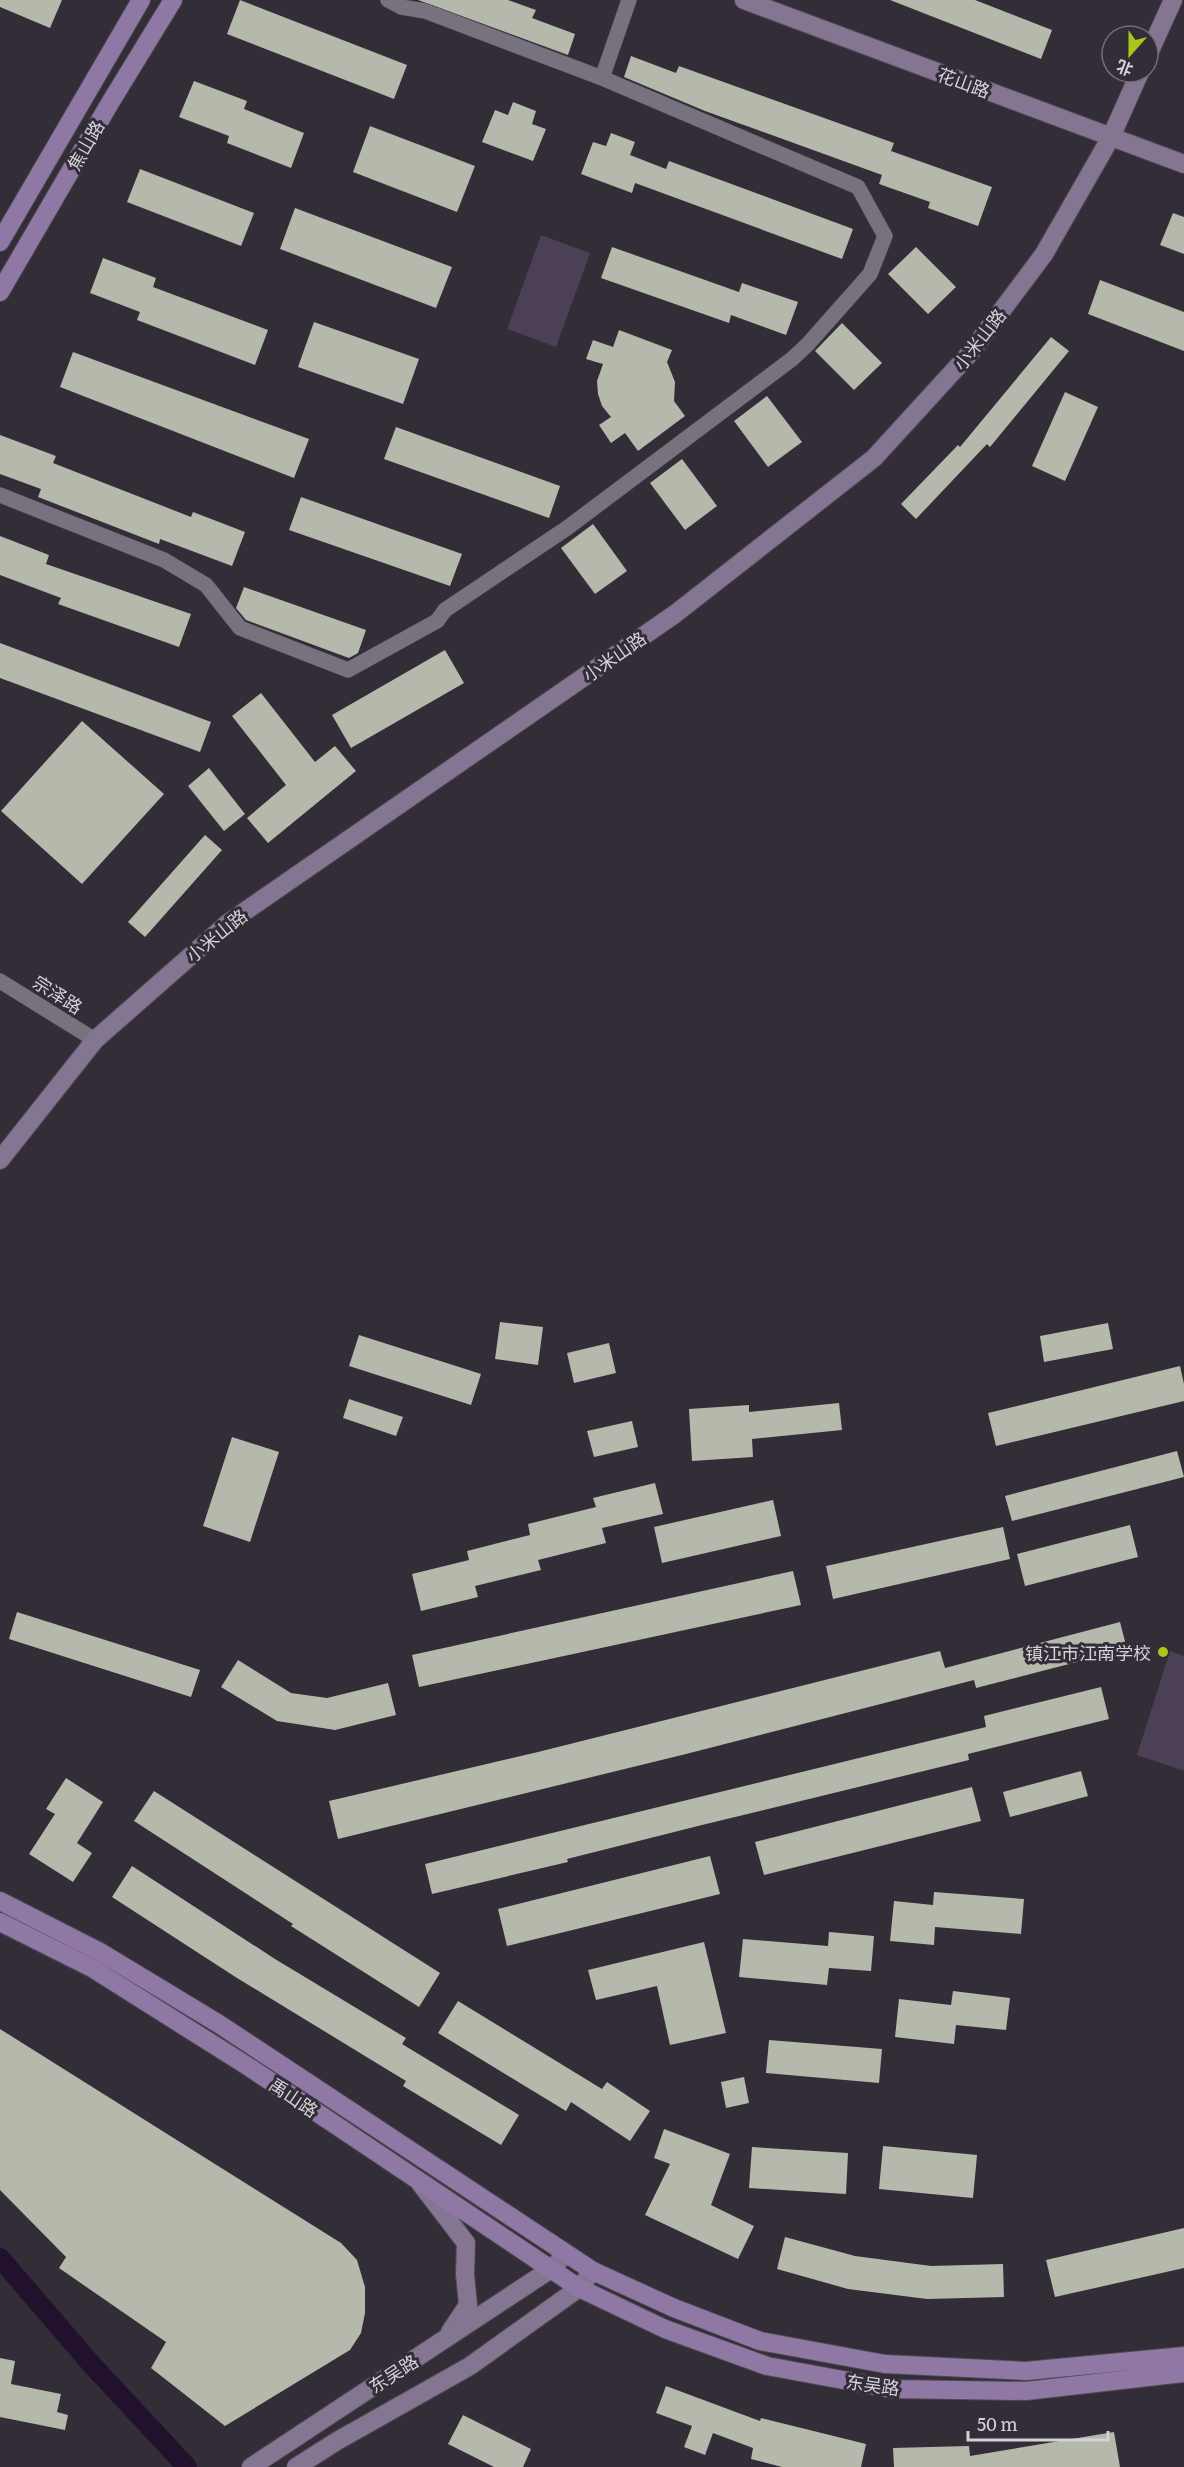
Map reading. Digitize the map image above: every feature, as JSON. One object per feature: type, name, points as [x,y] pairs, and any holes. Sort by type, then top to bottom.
[{"type":"main road","name":"焦山路","points":[[0,242],[141,0]]},
{"type":"main road","name":"焦山路","points":[[0,292],[173,0]]},
{"type":"main road","name":"禹山路","points":[[0,1901],[100,1953],[219,2024],[567,2254]]},
{"type":"main road","name":"禹山路","points":[[0,1922],[92,1968],[249,2067],[579,2288]]},
{"type":"main road","name":"东吴路","points":[[567,2254],[593,2271],[674,2308],[760,2341],[885,2364],[1026,2371],[1184,2356]]},
{"type":"main road","name":"东吴路","points":[[579,2288],[665,2329],[767,2366],[892,2390],[1026,2391],[1184,2373]]},
{"type":"street","points":[[0,495],[164,560],[206,585],[240,628],[348,670],[438,621],[444,610],[567,528],[792,359],[870,274],[885,236],[858,187],[602,78],[425,11],[401,7],[388,0]]},
{"type":"street","points":[[602,78],[629,0]]},
{"type":"street","name":"花山路","points":[[744,0],[1184,164]]},
{"type":"street","points":[[1160,29],[1173,0]]},
{"type":"street","name":"小米山路","points":[[0,1160],[94,1040],[228,923],[675,614],[874,458],[970,353],[1044,254],[1111,137],[1135,84]]},
{"type":"street","name":"宗泽路","points":[[0,981],[94,1040]]},
{"type":"street","points":[[419,2182],[466,2243],[465,2274],[468,2305],[444,2341]]},
{"type":"street","name":"东吴路","points":[[250,2467],[552,2269],[567,2254]]},
{"type":"street","name":"东吴路","points":[[296,2467],[337,2441],[470,2366],[579,2288],[593,2271]]},
{"type":"shaded area","points":[[541,235],[590,253],[556,347],[507,329]]},
{"type":"shaded area","points":[[1170,1651],[1184,1656],[1184,1771],[1137,1755]]},
{"type":"building","points":[[0,0],[62,0],[50,28],[0,7]]},
{"type":"building","points":[[240,0],[407,65],[394,99],[227,34]]},
{"type":"building","points":[[418,0],[508,0],[536,10],[532,18],[575,34],[568,55]]},
{"type":"building","points":[[890,0],[975,0],[1052,30],[1041,59]]},
{"type":"building","points":[[631,56],[676,73],[679,66],[894,143],[891,151],[992,187],[978,226],[928,208],[930,202],[879,184],[882,175],[705,111],[624,77]]},
{"type":"building","points":[[194,81],[247,101],[244,109],[304,133],[291,168],[227,143],[229,136],[179,117]]},
{"type":"building","points":[[513,102],[536,111],[532,124],[546,129],[533,161],[482,142],[495,110],[508,115]]},
{"type":"building","points":[[370,126],[475,166],[457,212],[353,172]]},
{"type":"building","points":[[611,133],[635,142],[630,155],[666,169],[669,161],[853,229],[842,259],[635,183],[632,193],[581,174],[593,142],[606,146]]},
{"type":"building","points":[[140,169],[254,213],[241,246],[127,202]]},
{"type":"building","points":[[295,208],[452,267],[436,308],[280,249]]},
{"type":"building","points":[[1173,213],[1184,217],[1184,254],[1160,245]]},
{"type":"building","points":[[612,247],[739,292],[742,283],[798,302],[786,335],[731,315],[729,323],[601,278]]},
{"type":"building","points":[[916,247],[956,287],[928,314],[888,274]]},
{"type":"building","points":[[103,258],[156,278],[153,287],[268,330],[255,365],[137,320],[140,312],[90,293]]},
{"type":"building","points":[[1100,280],[1184,312],[1184,351],[1088,314]]},
{"type":"building","points":[[314,322],[419,359],[403,404],[298,367]]},
{"type":"building","points":[[842,323],[882,363],[854,390],[815,351]]},
{"type":"building","points":[[619,330],[672,350],[667,362],[675,382],[674,401],[685,416],[638,451],[625,433],[611,443],[599,425],[611,417],[602,406],[598,394],[597,381],[603,364],[586,359],[593,340],[613,347]]},
{"type":"building","points":[[1051,337],[1069,351],[990,447],[987,444],[916,519],[901,504],[958,445],[960,447]]},
{"type":"building","points":[[73,352],[309,439],[294,478],[60,387]]},
{"type":"building","points":[[1065,392],[1098,407],[1065,481],[1032,466]]},
{"type":"building","points":[[767,396],[802,442],[768,467],[734,421]]},
{"type":"building","points":[[396,427],[560,486],[549,518],[384,459]]},
{"type":"building","points":[[0,435],[56,456],[53,463],[191,517],[193,512],[245,532],[232,566],[160,539],[159,544],[38,497],[41,489],[0,474]]},
{"type":"building","points":[[682,459],[717,506],[685,530],[650,483]]},
{"type":"building","points":[[301,497],[462,554],[450,586],[289,530]]},
{"type":"building","points":[[593,524],[627,571],[595,594],[561,548]]},
{"type":"building","points":[[0,536],[49,555],[46,564],[191,614],[179,647],[58,604],[61,598],[0,575]]},
{"type":"building","points":[[244,587],[366,630],[358,653],[349,658],[246,620],[236,608]]},
{"type":"building","points":[[0,643],[211,722],[200,752],[0,678]]},
{"type":"building","points":[[445,650],[464,683],[351,748],[332,715]]},
{"type":"building","points":[[261,693],[315,762],[335,746],[356,771],[268,843],[247,818],[286,785],[232,716]]},
{"type":"building","points":[[82,721],[164,794],[82,884],[1,811]]},
{"type":"building","points":[[209,768],[245,814],[224,831],[188,786]]},
{"type":"building","points":[[205,835],[222,850],[145,937],[128,922]]},
{"type":"building","points":[[500,1322],[543,1327],[538,1365],[495,1359]]},
{"type":"building","points":[[1108,1323],[1113,1349],[1044,1362],[1040,1336]]},
{"type":"building","points":[[359,1335],[481,1374],[471,1405],[349,1366]]},
{"type":"building","points":[[609,1343],[616,1373],[574,1383],[567,1353]]},
{"type":"building","points":[[1180,1366],[1184,1384],[1184,1401],[996,1446],[988,1413]]},
{"type":"building","points":[[349,1399],[403,1417],[396,1436],[343,1418]]},
{"type":"building","points":[[839,1403],[842,1430],[752,1439],[753,1457],[692,1461],[689,1409],[749,1405],[749,1412]]},
{"type":"building","points":[[632,1421],[638,1447],[594,1457],[587,1431]]},
{"type":"building","points":[[232,1437],[279,1452],[250,1542],[203,1526]]},
{"type":"building","points":[[1177,1451],[1184,1477],[1012,1521],[1005,1496]]},
{"type":"building","points":[[655,1483],[663,1514],[602,1528],[606,1543],[538,1560],[541,1570],[475,1586],[478,1597],[421,1611],[412,1574],[469,1560],[467,1551],[530,1535],[528,1524],[596,1507],[593,1498]]},
{"type":"building","points":[[773,1500],[781,1536],[662,1563],[654,1527]]},
{"type":"building","points":[[1130,1525],[1138,1557],[1025,1586],[1017,1554]]},
{"type":"building","points":[[1003,1527],[1010,1559],[833,1599],[826,1566]]},
{"type":"building","points":[[793,1571],[801,1605],[419,1687],[412,1655]]},
{"type":"building","points":[[17,1612],[200,1670],[191,1697],[9,1639]]},
{"type":"building","points":[[1120,1622],[1127,1649],[976,1688],[974,1680],[682,1755],[338,1839],[329,1801],[538,1752],[940,1651],[945,1668]]},
{"type":"building","points":[[238,1660],[291,1693],[327,1698],[388,1683],[396,1715],[335,1730],[277,1721],[221,1687]]},
{"type":"building","points":[[1101,1687],[1109,1719],[968,1754],[969,1760],[567,1859],[568,1862],[432,1894],[425,1864],[986,1727],[984,1716]]},
{"type":"building","points":[[1081,1771],[1088,1796],[1010,1817],[1003,1792]]},
{"type":"building","points":[[66,1778],[103,1802],[77,1843],[92,1853],[73,1882],[29,1854],[55,1814],[46,1809]]},
{"type":"building","points":[[972,1787],[981,1821],[764,1875],[755,1842]]},
{"type":"building","points":[[154,1791],[440,1973],[419,2007],[291,1926],[293,1924],[134,1821]]},
{"type":"building","points":[[710,1856],[720,1894],[507,1946],[498,1909]]},
{"type":"building","points":[[132,1866],[275,1959],[406,2038],[402,2044],[519,2115],[501,2145],[403,2086],[406,2081],[237,1978],[112,1897]]},
{"type":"building","points":[[934,1892],[1024,1899],[1021,1934],[935,1927],[934,1945],[890,1941],[894,1901],[933,1905]]},
{"type":"building","points":[[829,1932],[874,1936],[871,1971],[829,1968],[827,1985],[739,1977],[743,1939],[828,1946]]},
{"type":"building","points":[[704,1942],[726,2033],[670,2045],[657,1986],[596,2000],[588,1970]]},
{"type":"building","points":[[953,1991],[1010,1998],[1006,2030],[956,2025],[954,2044],[895,2037],[899,1999],[951,2005]]},
{"type":"building","points":[[458,2001],[602,2089],[607,2082],[650,2111],[630,2141],[571,2102],[566,2111],[438,2033]]},
{"type":"building","points":[[0,2029],[341,2243],[357,2260],[365,2287],[365,2313],[361,2333],[350,2350],[225,2426],[151,2368],[166,2342],[59,2268],[66,2257],[0,2190]]},
{"type":"building","points":[[769,2040],[882,2049],[879,2083],[766,2073]]},
{"type":"building","points":[[744,2077],[749,2103],[726,2108],[721,2082]]},
{"type":"building","points":[[664,2129],[730,2154],[711,2205],[754,2226],[738,2259],[645,2215],[670,2164],[654,2158]]},
{"type":"building","points":[[883,2146],[977,2155],[973,2198],[879,2189]]},
{"type":"building","points":[[752,2147],[848,2153],[846,2194],[749,2188]]},
{"type":"building","points":[[1184,2228],[1184,2268],[1055,2297],[1046,2260]]},
{"type":"building","points":[[785,2237],[855,2256],[931,2266],[1003,2264],[1004,2297],[927,2299],[848,2289],[777,2269]]},
{"type":"building","points":[[0,2358],[15,2361],[11,2384],[61,2394],[57,2412],[68,2415],[65,2430],[0,2417]]},
{"type":"building","points":[[666,2386],[760,2421],[761,2418],[866,2444],[861,2467],[782,2467],[751,2459],[753,2448],[713,2433],[705,2455],[684,2447],[692,2426],[656,2413]]},
{"type":"building","points":[[463,2415],[531,2449],[523,2467],[494,2467],[448,2444]]},
{"type":"building","points":[[1114,2432],[1120,2467],[894,2467],[893,2448],[969,2446],[970,2456]]},
{"type":"waterway","points":[[0,2258],[93,2366],[187,2467]]},
{"type":"place","name":"镇江市江南学校","points":[[1163,1652]]}]
